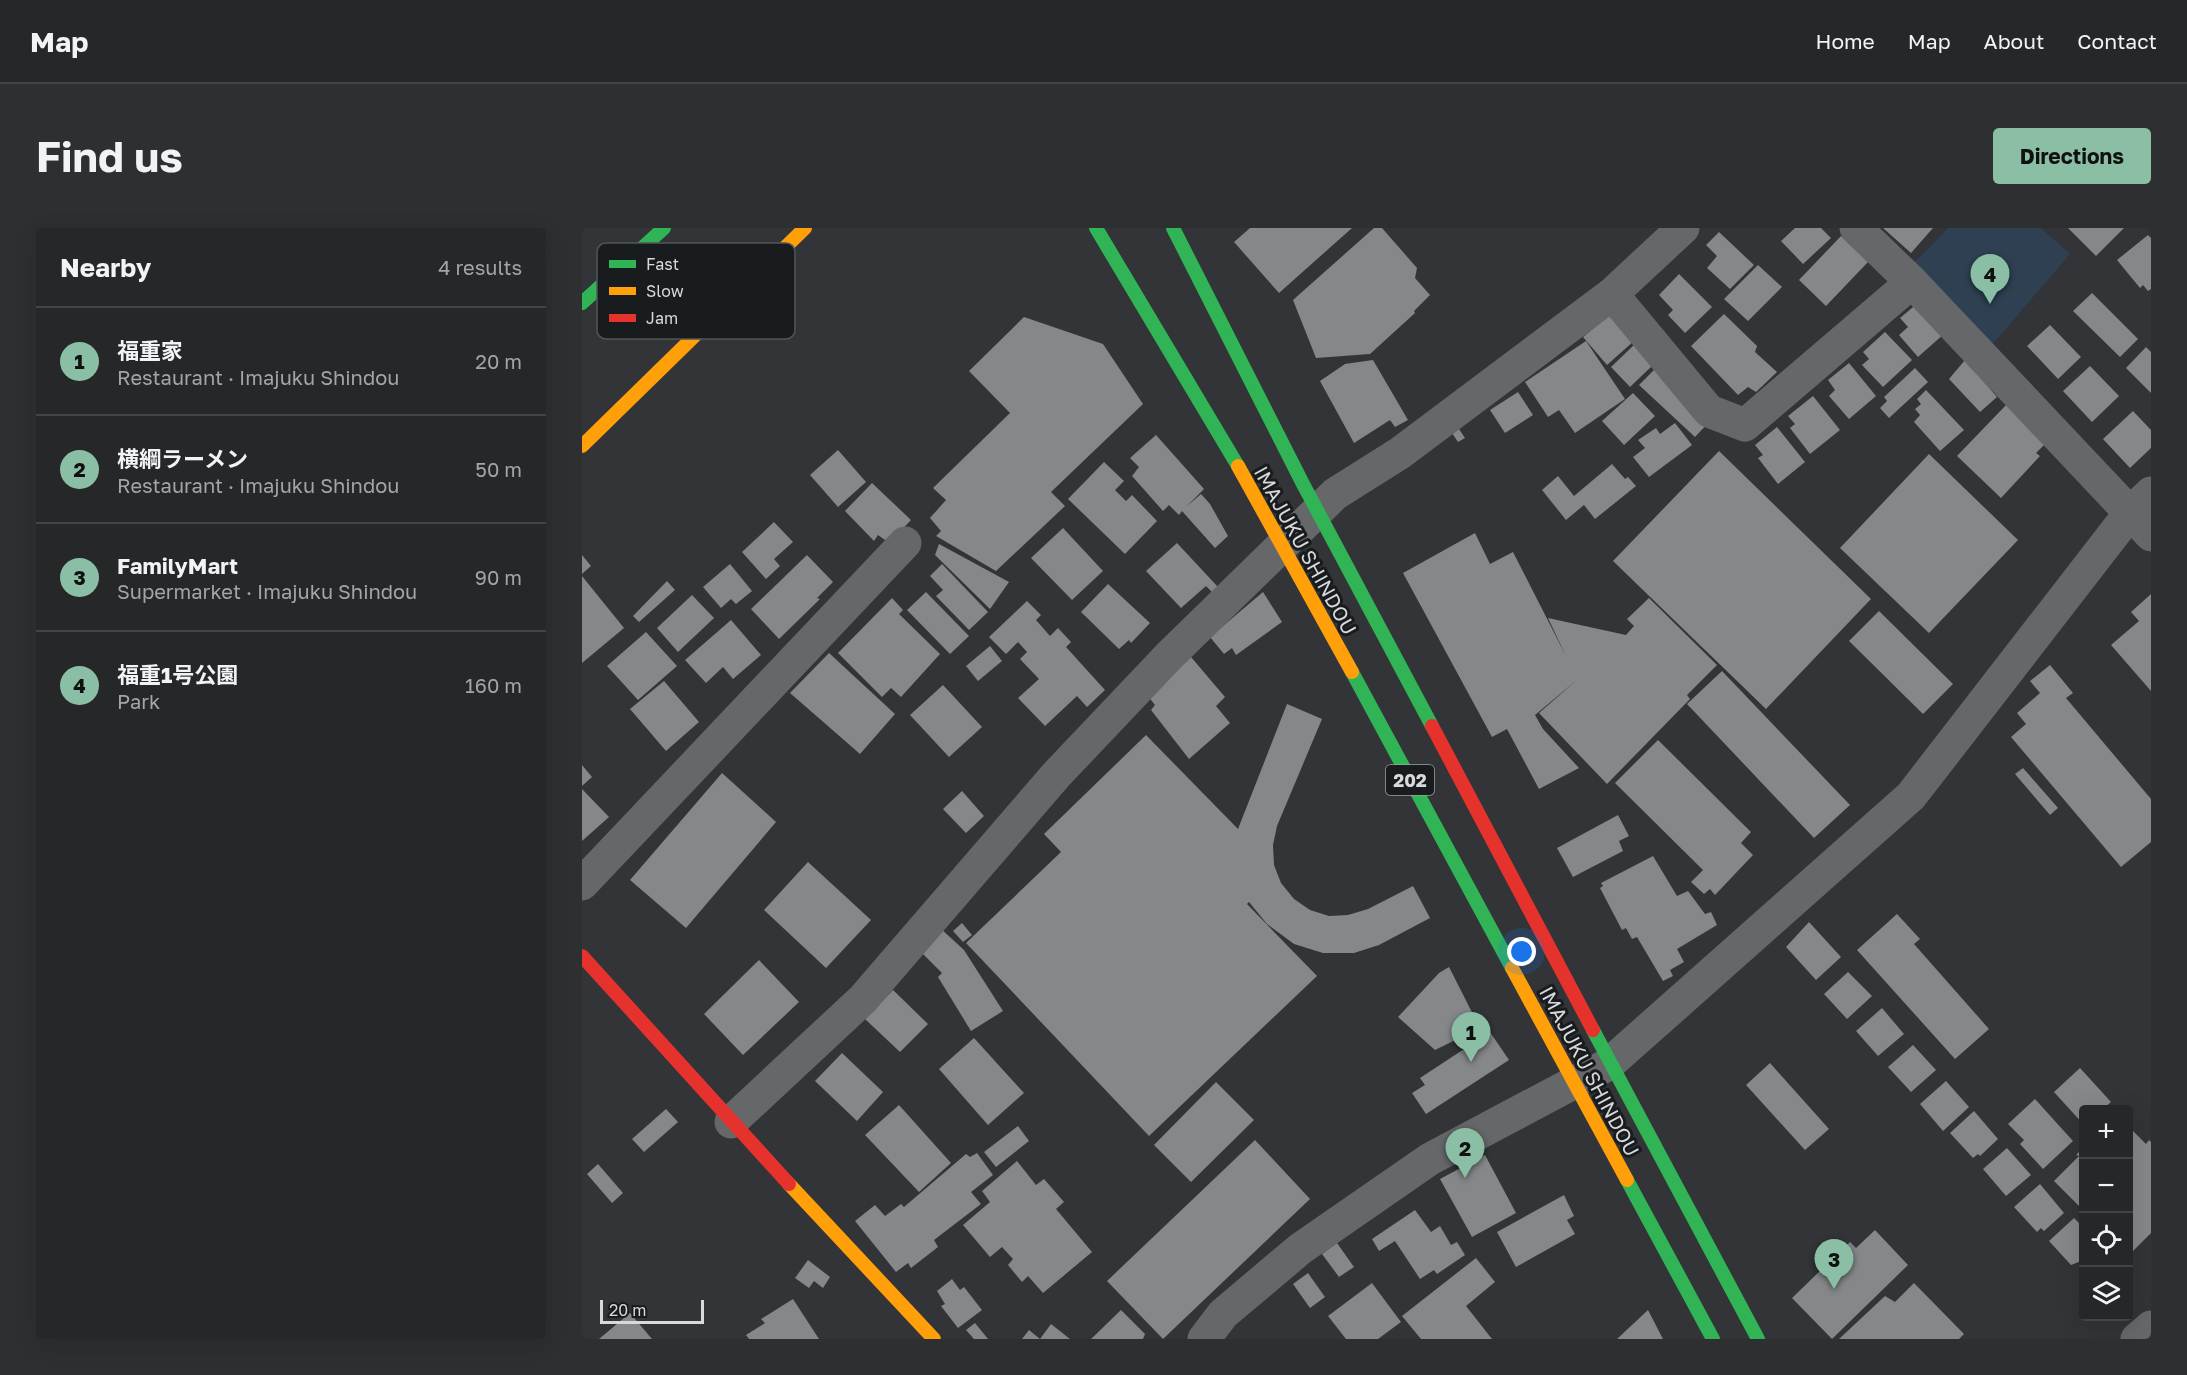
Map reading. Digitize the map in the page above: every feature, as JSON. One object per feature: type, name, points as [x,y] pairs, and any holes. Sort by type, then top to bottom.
[{"type":"main road","points":[[648,243],[664,228]]},
{"type":"main road","points":[[790,243],[805,228]]},
{"type":"main road","points":[[795,245],[815,228]]},
{"type":"main road","name":"IMAJUKU SHINDOU","points":[[1096,228],[1283,545],[1713,1339]]},
{"type":"main road","name":"IMAJUKU SHINDOU","points":[[1173,228],[1318,512],[1609,1064],[1758,1339]]},
{"type":"main road","points":[[582,303],[597,289]]},
{"type":"main road","points":[[582,428],[686,339]]},
{"type":"main road","points":[[582,446],[691,339]]},
{"type":"main road","points":[[582,956],[731,1122],[934,1339]]},
{"type":"street","points":[[731,1122],[863,999],[1057,774],[1169,656],[1335,494],[1400,453],[1612,294],[1683,228]]},
{"type":"street","points":[[1204,1339],[1223,1314],[1309,1242],[1430,1160],[1609,1064],[1911,796],[2144,514],[1856,228]]},
{"type":"street","points":[[1612,294],[1709,411],[1745,425],[1912,282]]},
{"type":"street","points":[[582,884],[905,543]]},
{"type":"street","points":[[2137,1339],[2151,1327]]},
{"type":"shaded area","points":[[1948,228],[2041,228],[2070,254],[1992,345],[1914,263]]},
{"type":"building","points":[[1250,228],[1352,228],[1279,293],[1234,242]]},
{"type":"building","points":[[1374,228],[1382,228],[1417,268],[1415,278],[1430,295],[1414,311],[1415,313],[1370,354],[1316,358],[1293,300]]},
{"type":"building","points":[[1795,228],[1821,228],[1831,238],[1803,264],[1781,241]]},
{"type":"building","points":[[1883,228],[1933,228],[1911,253]]},
{"type":"building","points":[[2068,228],[2124,228],[2096,256]]},
{"type":"building","points":[[1719,232],[1754,265],[1730,289],[1707,268],[1717,256],[1706,245]]},
{"type":"building","points":[[2148,235],[2151,238],[2151,289],[2148,291],[2143,285],[2140,288],[2117,260]]},
{"type":"building","points":[[1841,236],[1868,262],[1826,306],[1799,280]]},
{"type":"building","points":[[1758,265],[1782,287],[1748,321],[1724,299]]},
{"type":"building","points":[[1679,274],[1712,307],[1685,333],[1668,315],[1673,310],[1659,295]]},
{"type":"building","points":[[2092,293],[2138,339],[2120,357],[2073,311]]},
{"type":"building","points":[[1918,303],[1945,333],[1918,357],[1899,335],[1908,327],[1900,318]]},
{"type":"building","points":[[1612,313],[1635,340],[1607,365],[1583,337]]},
{"type":"building","points":[[1724,314],[1757,346],[1755,352],[1777,372],[1756,392],[1748,387],[1738,395],[1691,346]]},
{"type":"building","points":[[1024,317],[1103,344],[1143,404],[1051,492],[1065,506],[996,571],[936,536],[941,531],[930,518],[946,500],[933,488],[1010,413],[969,371]]},
{"type":"building","points":[[2050,325],[2081,357],[2058,379],[2027,346]]},
{"type":"building","points":[[1885,332],[1912,360],[1883,387],[1862,365],[1869,359],[1863,352]]},
{"type":"building","points":[[1586,341],[1625,399],[1575,433],[1559,410],[1548,417],[1525,382]]},
{"type":"building","points":[[1634,345],[1653,365],[1630,387],[1611,367]]},
{"type":"building","points":[[2146,347],[2151,352],[2151,393],[2126,368]]},
{"type":"building","points":[[1373,360],[1408,420],[1395,427],[1390,420],[1354,443],[1320,381],[1345,364]]},
{"type":"building","points":[[1965,360],[1997,397],[1980,412],[1949,379]]},
{"type":"building","points":[[1849,363],[1876,396],[1849,419],[1829,396],[1835,390],[1828,380]]},
{"type":"building","points":[[2090,366],[2119,396],[2092,422],[2063,391]]},
{"type":"building","points":[[1656,368],[1712,419],[1695,437],[1639,385]]},
{"type":"building","points":[[1915,368],[1928,382],[1889,418],[1880,408],[1887,401],[1884,397]]},
{"type":"building","points":[[1926,390],[1964,430],[1940,451],[1914,422],[1920,415],[1915,409],[1921,404],[1917,399]]},
{"type":"building","points":[[1518,392],[1533,415],[1505,433],[1490,410]]},
{"type":"building","points":[[1633,393],[1655,416],[1624,445],[1602,421]]},
{"type":"building","points":[[1813,396],[1840,430],[1810,454],[1790,428],[1795,424],[1788,416]]},
{"type":"building","points":[[2007,404],[2046,443],[2036,453],[2040,456],[2001,498],[1957,456]]},
{"type":"building","points":[[2133,411],[2151,430],[2151,448],[2130,468],[2103,439]]},
{"type":"building","points":[[1675,423],[1692,445],[1649,477],[1633,457],[1645,448],[1638,440],[1656,428],[1660,434]]},
{"type":"building","points":[[1777,427],[1805,462],[1778,484],[1758,458],[1763,455],[1755,445]]},
{"type":"building","points":[[1459,429],[1465,438],[1458,442],[1452,433]]},
{"type":"building","points":[[1156,435],[1204,489],[1187,506],[1201,494],[1210,504],[1228,536],[1215,548],[1182,511],[1179,515],[1169,505],[1163,511],[1132,476],[1139,467],[1130,458]]},
{"type":"building","points":[[838,450],[866,482],[838,507],[810,475]]},
{"type":"building","points":[[1719,451],[1871,599],[1766,709],[1613,561]]},
{"type":"building","points":[[1929,454],[2018,540],[1929,633],[1840,548]]},
{"type":"building","points":[[1104,462],[1124,481],[1115,490],[1126,501],[1132,495],[1157,521],[1125,554],[1068,499]]},
{"type":"building","points":[[1612,464],[1625,479],[1628,477],[1636,486],[1595,519],[1584,505],[1566,520],[1542,490],[1558,476],[1574,496]]},
{"type":"building","points":[[872,483],[911,520],[892,540],[889,537],[885,540],[878,535],[874,541],[845,511]]},
{"type":"building","points":[[774,522],[793,542],[774,559],[780,566],[766,579],[742,552]]},
{"type":"building","points":[[1063,528],[1103,571],[1072,600],[1031,558]]},
{"type":"building","points":[[1475,533],[1490,564],[1513,552],[1566,656],[1548,618],[1626,635],[1634,626],[1627,619],[1649,598],[1717,665],[1687,695],[1690,699],[1607,784],[1539,713],[1578,679],[1535,715],[1543,729],[1579,768],[1539,789],[1507,729],[1492,737],[1403,573]]},
{"type":"building","points":[[1177,543],[1218,587],[1212,592],[1206,586],[1181,608],[1146,571]]},
{"type":"building","points":[[939,544],[1009,582],[990,609],[935,555]]},
{"type":"building","points":[[582,555],[591,566],[582,574]]},
{"type":"building","points":[[807,555],[833,582],[817,598],[820,599],[779,639],[751,609]]},
{"type":"building","points":[[730,564],[752,591],[736,604],[731,599],[721,608],[703,587]]},
{"type":"building","points":[[942,564],[988,612],[969,630],[936,596],[943,590],[930,576]]},
{"type":"building","points":[[582,576],[624,628],[582,663]]},
{"type":"building","points":[[667,581],[675,590],[639,622],[633,616]]},
{"type":"building","points":[[1108,584],[1150,623],[1131,643],[1129,640],[1119,649],[1081,612]]},
{"type":"building","points":[[926,592],[969,636],[950,654],[907,610]]},
{"type":"building","points":[[1263,592],[1282,622],[1236,655],[1232,648],[1224,654],[1210,637]]},
{"type":"building","points":[[2151,594],[2151,691],[2111,645],[2139,621],[2131,612]]},
{"type":"building","points":[[692,595],[714,618],[678,652],[657,628]]},
{"type":"building","points":[[892,598],[903,610],[899,614],[940,654],[901,697],[891,688],[882,697],[838,653]]},
{"type":"building","points":[[1027,601],[1041,615],[1036,620],[1050,636],[1058,628],[1071,642],[1066,647],[1105,690],[1087,707],[1077,696],[1045,726],[1018,698],[1039,679],[1020,659],[1027,652],[1018,642],[1006,654],[989,637]]},
{"type":"building","points":[[1879,611],[1953,684],[1923,714],[1849,641]]},
{"type":"building","points":[[731,620],[761,655],[733,679],[723,667],[706,683],[685,660]]},
{"type":"building","points":[[646,632],[677,666],[638,700],[607,666]]},
{"type":"building","points":[[990,646],[1002,661],[978,681],[966,666]]},
{"type":"building","points":[[829,653],[895,714],[860,754],[790,693]]},
{"type":"building","points":[[1191,657],[1225,697],[1216,706],[1230,723],[1189,759],[1151,710],[1155,705],[1147,695]]},
{"type":"building","points":[[2050,665],[2073,693],[2066,698],[2151,799],[2151,842],[2121,867],[2011,737],[2026,724],[2017,713],[2040,693],[2030,681]]},
{"type":"building","points":[[1722,671],[1850,805],[1814,838],[1687,704]]},
{"type":"building","points":[[664,681],[699,722],[666,751],[630,709]]},
{"type":"building","points":[[943,685],[982,727],[949,757],[910,715]]},
{"type":"building","points":[[1287,704],[1322,719],[1277,826],[1273,845],[1274,865],[1281,883],[1294,899],[1310,910],[1329,916],[1348,915],[1368,909],[1413,886],[1430,918],[1379,945],[1354,953],[1323,953],[1294,944],[1267,924],[1249,902],[1247,904],[1317,976],[1149,1136],[966,943],[1061,852],[1044,834],[1146,735],[1238,829]]},
{"type":"building","points":[[1658,740],[1751,832],[1741,843],[1753,855],[1715,895],[1710,889],[1704,894],[1691,882],[1703,870],[1615,783]]},
{"type":"building","points":[[582,765],[592,777],[582,786]]},
{"type":"building","points":[[2023,768],[2058,808],[2050,815],[2015,774]]},
{"type":"building","points":[[722,773],[776,822],[686,928],[630,880]]},
{"type":"building","points":[[582,789],[609,817],[582,841]]},
{"type":"building","points":[[962,791],[984,816],[966,833],[943,809]]},
{"type":"building","points":[[1618,815],[1629,836],[1619,841],[1623,851],[1573,877],[1557,848]]},
{"type":"building","points":[[1653,856],[1677,896],[1688,891],[1705,914],[1711,912],[1717,925],[1677,949],[1684,962],[1670,970],[1673,976],[1663,981],[1637,937],[1632,939],[1626,928],[1622,930],[1600,888],[1603,886],[1601,883]]},
{"type":"building","points":[[808,862],[871,920],[826,968],[764,910]]},
{"type":"building","points":[[1897,914],[1920,939],[1914,944],[1989,1029],[1955,1059],[1857,950]]},
{"type":"building","points":[[1809,922],[1841,957],[1816,980],[1786,947]]},
{"type":"building","points":[[962,923],[972,935],[963,942],[953,931]]},
{"type":"building","points":[[939,927],[964,950],[1003,1011],[971,1031],[938,977],[942,973],[917,948]]},
{"type":"building","points":[[759,960],[799,1002],[743,1055],[704,1014]]},
{"type":"building","points":[[1449,967],[1480,1028],[1435,1050],[1398,1017],[1439,973]]},
{"type":"building","points":[[1848,972],[1872,996],[1847,1019],[1824,994]]},
{"type":"building","points":[[893,990],[928,1024],[900,1052],[865,1019]]},
{"type":"building","points":[[1882,1008],[1904,1034],[1878,1056],[1856,1031]]},
{"type":"building","points":[[1490,1032],[1509,1060],[1426,1114],[1412,1093],[1425,1085],[1420,1078]]},
{"type":"building","points":[[974,1038],[1024,1093],[988,1125],[939,1069]]},
{"type":"building","points":[[1913,1045],[1936,1070],[1911,1092],[1888,1067]]},
{"type":"building","points":[[842,1053],[883,1092],[857,1121],[815,1081]]},
{"type":"building","points":[[1770,1063],[1829,1129],[1805,1150],[1746,1085]]},
{"type":"building","points":[[2080,1068],[2111,1102],[2108,1105],[2079,1105],[2079,1120],[2054,1092]]},
{"type":"building","points":[[1946,1081],[1969,1107],[1943,1131],[1920,1104]]},
{"type":"building","points":[[1216,1082],[1254,1120],[1191,1182],[1154,1145]]},
{"type":"building","points":[[2035,1099],[2073,1141],[2043,1169],[2020,1144],[2024,1140],[2008,1124]]},
{"type":"building","points":[[899,1105],[951,1163],[919,1192],[865,1135]]},
{"type":"building","points":[[666,1109],[678,1122],[644,1152],[632,1139]]},
{"type":"building","points":[[1974,1111],[1998,1139],[1980,1156],[1978,1154],[1973,1158],[1950,1133]]},
{"type":"building","points":[[1018,1126],[1029,1141],[996,1167],[984,1152]]},
{"type":"building","points":[[2133,1131],[2146,1144],[2149,1140],[2151,1142],[2151,1233],[2133,1251]]},
{"type":"building","points":[[1255,1140],[1310,1199],[1163,1339],[1107,1281]]},
{"type":"building","points":[[2007,1148],[2031,1175],[2006,1196],[1983,1169]]},
{"type":"building","points":[[977,1153],[993,1175],[971,1192],[981,1204],[934,1240],[938,1247],[911,1268],[908,1263],[896,1272],[855,1221],[875,1205],[885,1216],[901,1204],[904,1207],[966,1154],[970,1157]]},
{"type":"building","points":[[1485,1155],[1516,1213],[1472,1237],[1440,1179]]},
{"type":"building","points":[[2079,1156],[2079,1206],[2054,1181]]},
{"type":"building","points":[[1017,1161],[1036,1185],[1044,1179],[1064,1202],[1056,1209],[1092,1252],[1043,1293],[1028,1276],[1022,1282],[1008,1265],[1013,1259],[1002,1247],[990,1257],[963,1225],[990,1202],[982,1191]]},
{"type":"building","points":[[598,1164],[623,1193],[612,1203],[587,1174]]},
{"type":"building","points":[[2040,1184],[2064,1213],[2044,1231],[2041,1228],[2037,1232],[2014,1207]]},
{"type":"building","points":[[1564,1195],[1574,1216],[1567,1220],[1575,1234],[1516,1267],[1497,1232]]},
{"type":"building","points":[[1415,1210],[1431,1232],[1440,1226],[1451,1245],[1457,1242],[1465,1255],[1437,1274],[1434,1270],[1420,1279],[1395,1241],[1379,1251],[1372,1239]]},
{"type":"building","points":[[2074,1218],[2079,1223],[2079,1262],[2071,1265],[2049,1241]]},
{"type":"building","points":[[1875,1230],[1908,1265],[1832,1339],[1792,1298],[1850,1242],[1856,1248]]},
{"type":"building","points":[[1337,1243],[1354,1267],[1339,1277],[1322,1254]]},
{"type":"building","points":[[1476,1258],[1495,1282],[1466,1306],[1492,1339],[1421,1339],[1402,1316]]},
{"type":"building","points":[[808,1260],[830,1277],[823,1288],[814,1281],[809,1288],[795,1278]]},
{"type":"building","points":[[1308,1273],[1325,1297],[1310,1308],[1293,1284]]},
{"type":"building","points":[[952,1279],[960,1290],[964,1287],[982,1310],[958,1328],[941,1306],[945,1304],[937,1291]]},
{"type":"building","points":[[1372,1283],[1401,1322],[1378,1339],[1346,1339],[1328,1316]]},
{"type":"building","points":[[1914,1283],[1964,1334],[1959,1339],[1839,1339],[1885,1296],[1895,1302]]},
{"type":"building","points":[[793,1299],[819,1339],[749,1339],[746,1335],[765,1323],[761,1319]]},
{"type":"building","points":[[1121,1310],[1145,1334],[1143,1339],[1091,1339]]},
{"type":"building","points":[[1648,1310],[1663,1339],[1617,1339]]},
{"type":"building","points":[[630,1313],[652,1339],[599,1339]]},
{"type":"building","points":[[975,1323],[988,1339],[974,1339],[966,1330]]},
{"type":"building","points":[[1051,1324],[1070,1339],[1040,1339]]},
{"type":"building","points":[[1029,1330],[1040,1339],[1022,1339]]},
{"type":"traffic: fast","points":[[648,243],[664,228]]},
{"type":"traffic: fast","points":[[1096,228],[1238,466]]},
{"type":"traffic: fast","points":[[1173,228],[1303,484],[1432,726]]},
{"type":"traffic: fast","points":[[582,303],[597,289]]},
{"type":"traffic: fast","points":[[1352,672],[1512,968]]},
{"type":"traffic: fast","points":[[1593,1030],[1758,1339]]},
{"type":"traffic: fast","points":[[1627,1180],[1713,1339]]},
{"type":"traffic: slow","points":[[790,243],[805,228]]},
{"type":"traffic: slow","points":[[582,446],[691,339]]},
{"type":"traffic: slow","points":[[1238,466],[1352,672]]},
{"type":"traffic: slow","points":[[1512,968],[1627,1180]]},
{"type":"traffic: slow","points":[[789,1184],[934,1339]]},
{"type":"traffic: jam","points":[[1432,726],[1593,1030]]},
{"type":"traffic: jam","points":[[582,956],[789,1184]]},
{"type":"place","name":"福重1号公園","points":[[1990,304]]},
{"type":"place","name":"福重家","points":[[1471,1062]]},
{"type":"place","name":"横綱ラーメン","points":[[1465,1178]]},
{"type":"place","name":"FamilyMart","points":[[1834,1289]]}]
